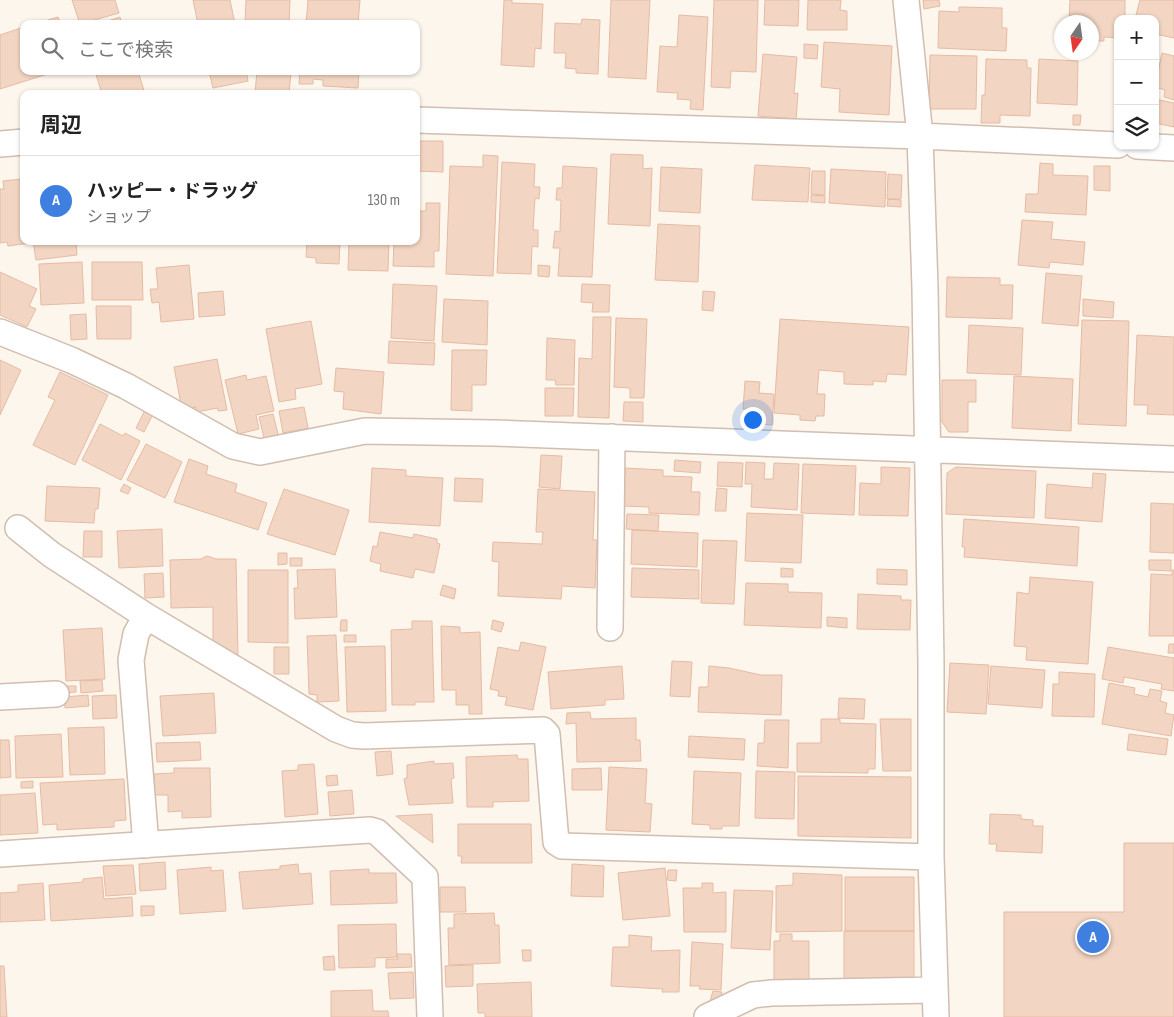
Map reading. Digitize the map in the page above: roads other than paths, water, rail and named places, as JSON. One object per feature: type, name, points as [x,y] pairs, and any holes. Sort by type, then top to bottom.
[{"type":"street","points":[[906,0],[920,136],[928,448],[931,857],[936,1017]]},
{"type":"street","points":[[420,120],[920,136],[1114,145]]},
{"type":"street","points":[[0,144],[20,142]]},
{"type":"street","points":[[1159,147],[1174,148]]},
{"type":"street","points":[[0,332],[71,360],[126,386],[205,431],[246,450],[260,452],[365,431],[612,437],[1174,458]]},
{"type":"street","points":[[610,628],[612,437]]},
{"type":"street","points":[[18,528],[52,555],[146,616],[312,717],[352,735],[543,730],[547,734],[556,842],[562,846],[931,857]]},
{"type":"street","points":[[146,616],[136,634],[131,660],[146,845]]},
{"type":"street","points":[[0,697],[56,694]]},
{"type":"street","points":[[0,854],[370,830],[377,832],[425,877],[430,1017]]},
{"type":"street","points":[[707,1017],[753,995],[935,990]]},
{"type":"place","name":"ハッピー・ドラッグ","points":[[1093,937]]}]
